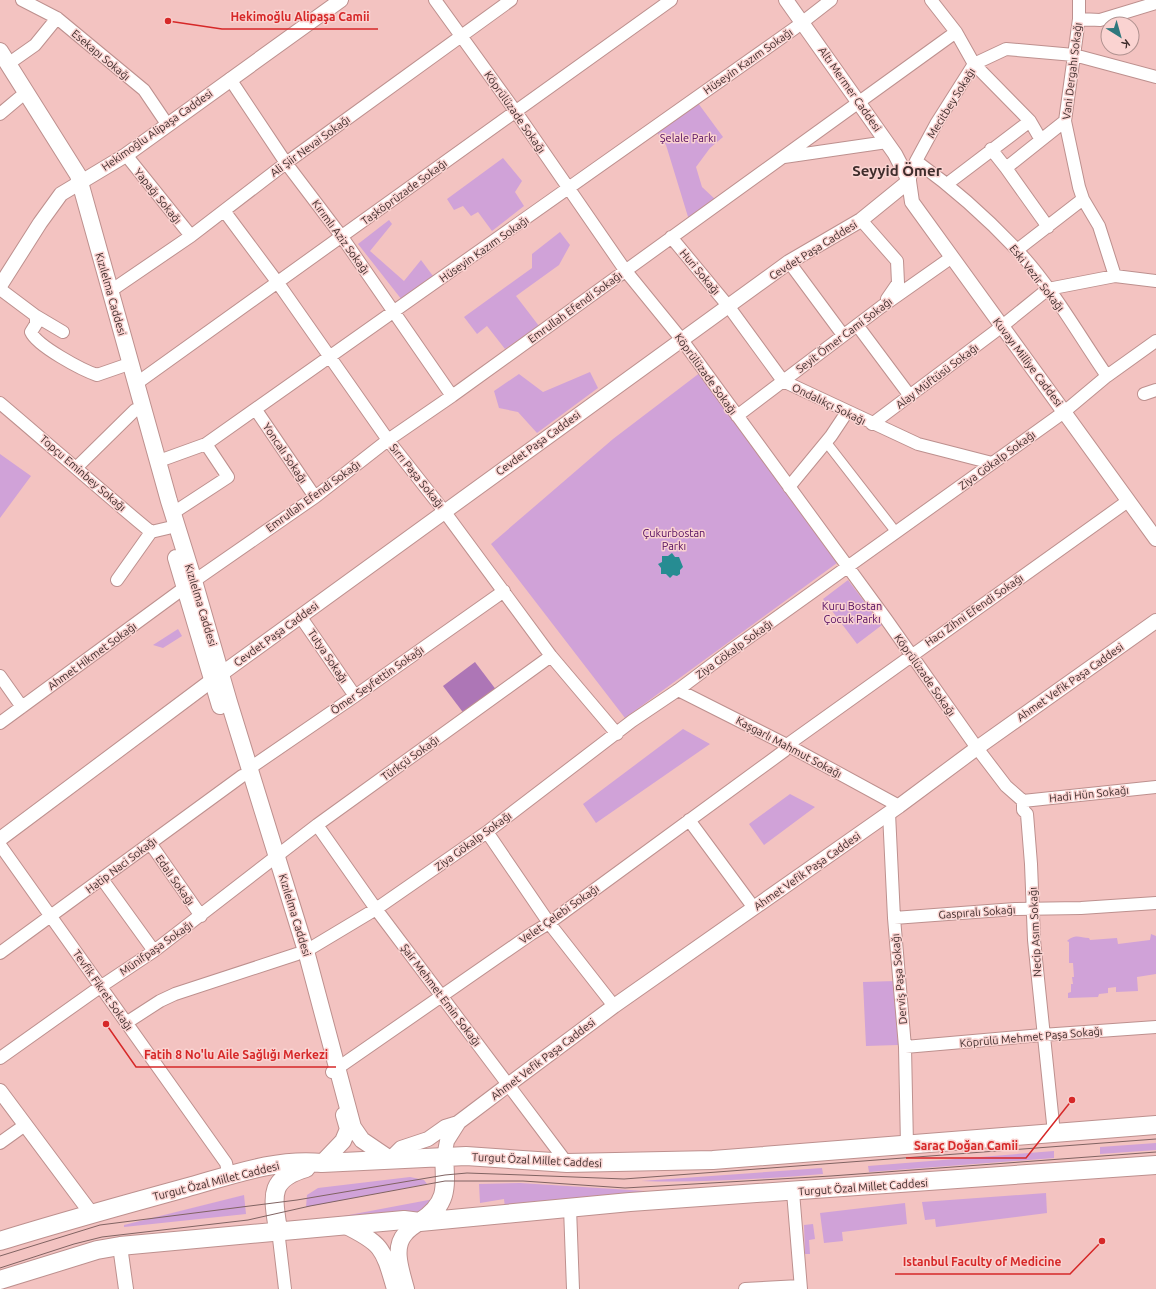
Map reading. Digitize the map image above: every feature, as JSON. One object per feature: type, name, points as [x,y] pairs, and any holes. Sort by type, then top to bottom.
[{"type":"main road","name":"Kızılelma Caddesi","points":[[2,64],[19,98],[75,185],[137,383],[159,461],[171,521]]},
{"type":"main road","name":"Kızılelma Caddesi","points":[[2,64],[73,166],[75,185],[135,410],[171,521],[216,677],[302,953],[334,1070],[348,1129],[337,1150],[322,1163]]},
{"type":"main road","name":"Kızılelma Caddesi","points":[[334,1070],[353,1127],[362,1140],[390,1158]]},
{"type":"main road","name":"Turgut Özal Millet Caddesi","points":[[0,1241],[91,1213],[229,1176],[287,1163],[306,1161],[322,1163],[390,1158],[444,1157],[475,1157],[566,1163],[713,1160],[907,1146],[1156,1125]]},
{"type":"main road","points":[[406,1289],[399,1255],[401,1244],[405,1234],[438,1208],[442,1200],[446,1175],[444,1157]]},
{"type":"main road","points":[[278,1230],[276,1193],[281,1179],[297,1170],[322,1163]]},
{"type":"main road","name":"Turgut Özal Millet Caddesi","points":[[3,1282],[97,1250],[120,1246],[344,1224],[404,1220],[420,1222],[570,1208],[1156,1165]]},
{"type":"main road","points":[[344,1224],[375,1242],[385,1257],[395,1289]]},
{"type":"street","name":"Esekapı Sokağı","points":[[22,0],[58,18],[144,90],[167,124]]},
{"type":"street","name":"Hekimoğlu Alipaşa Caddesi","points":[[0,286],[61,194],[126,155],[341,0]]},
{"type":"street","name":"Köprülüzade Sokağı","points":[[435,0],[516,112],[626,270],[682,340],[911,655],[976,748]]},
{"type":"street","name":"Ali Şiir Nevai Sokağı","points":[[109,292],[225,212],[286,162],[510,0]]},
{"type":"street","name":"Taşköprüzade Sokağı","points":[[137,383],[671,0]]},
{"type":"street","name":"Altı Mermer Caddesi","points":[[786,0],[887,142],[909,181]]},
{"type":"street","name":"Hüseyin Kazım Sokağı","points":[[159,461],[206,444],[256,410],[802,23],[831,0]]},
{"type":"street","points":[[931,0],[956,32],[974,64],[1030,121],[1041,140]]},
{"type":"street","name":"Vani Dergahı Sokağı","points":[[1079,0],[1079,20],[1065,121],[1079,187],[1083,199],[1100,226],[1115,276]]},
{"type":"street","points":[[1079,20],[1100,20],[1156,3]]},
{"type":"street","points":[[2,64],[35,45],[58,18]]},
{"type":"street","name":"Emrullah Efendi Sokağı","points":[[189,584],[315,497],[388,440],[452,396],[956,32]]},
{"type":"street","name":"Meсitbey Sokağı","points":[[909,181],[916,161],[936,124],[974,64],[1006,49],[1074,55],[1156,77]]},
{"type":"street","name":"Kırımlı Aziz Sokağı","points":[[230,79],[286,162],[342,237],[452,396]]},
{"type":"street","points":[[0,114],[19,98]]},
{"type":"street","points":[[947,184],[991,149],[1030,121]]},
{"type":"street","points":[[1006,168],[1065,121]]},
{"type":"street","points":[[782,158],[887,142]]},
{"type":"street","points":[[991,149],[1048,227]]},
{"type":"street","name":"Yapağı Sokağı","points":[[126,155],[191,236]]},
{"type":"street","name":"Eski Vezir Sokağı","points":[[916,161],[947,184],[1017,250],[1048,289],[1107,376]]},
{"type":"street","name":"Cevdet Paşa Caddesi","points":[[0,839],[216,677],[444,511],[790,262],[861,220],[909,181]]},
{"type":"street","name":"Kuvayı Milliye Caddesi","points":[[909,181],[912,202],[1001,327],[1156,539]]},
{"type":"street","points":[[1017,250],[1083,199]]},
{"type":"street","name":"Sırrı Paşa Sokağı","points":[[225,212],[278,283],[388,440],[444,511],[551,656],[617,734]]},
{"type":"street","points":[[861,220],[897,261],[898,283],[881,307]]},
{"type":"street","name":"Huri Sokağı","points":[[671,237],[729,307]]},
{"type":"street","name":"Seyit Ömer Cami Sokağı","points":[[737,416],[843,335],[952,257]]},
{"type":"street","points":[[790,262],[843,335]]},
{"type":"street","points":[[1048,289],[1115,276],[1156,280]]},
{"type":"street","points":[[0,289],[36,316],[63,332]]},
{"type":"street","name":"Alay Müftüsü Sokağı","points":[[872,424],[1001,327],[1048,289]]},
{"type":"street","name":"Ondalıkçı Sokağı","points":[[729,307],[783,381],[872,424],[918,444],[992,464]]},
{"type":"street","points":[[36,316],[36,324],[31,332],[33,336],[38,342],[76,366],[97,375],[123,366]]},
{"type":"street","points":[[857,325],[910,396]]},
{"type":"street","name":"Ziya Gökalp Sokağı","points":[[126,1023],[160,1001],[175,994],[302,953],[376,909],[487,832],[617,734],[1064,412],[1107,376],[1156,341]]},
{"type":"street","points":[[1144,394],[1156,390]]},
{"type":"street","name":"Topçu Eminbey Sokağı","points":[[0,403],[77,467],[107,495],[151,532]]},
{"type":"street","points":[[77,467],[135,410]]},
{"type":"street","name":"Yoncalı Sokağı","points":[[256,410],[315,497]]},
{"type":"street","points":[[789,487],[826,442],[847,412]]},
{"type":"street","points":[[826,442],[892,527]]},
{"type":"street","points":[[116,580],[151,532],[171,521],[228,477],[206,444]]},
{"type":"street","name":"Hacı Zihni Efendi Sokağı","points":[[786,748],[911,655],[1128,501]]},
{"type":"street","name":"Ahmet Hikmet Sokağı","points":[[0,723],[189,584]]},
{"type":"street","name":"Ömer Seyfettin Sokağı","points":[[246,772],[504,591]]},
{"type":"street","name":"Tutya Sokağı","points":[[300,616],[355,696]]},
{"type":"street","name":"Ahmet Vefik Paşa Caddesi","points":[[459,1122],[614,1006],[894,809],[976,748],[1156,621]]},
{"type":"street","name":"Türkçü Sokağı","points":[[273,859],[317,825],[551,656]]},
{"type":"street","points":[[0,676],[22,707]]},
{"type":"street","name":"Kaşgarlı Mahmut Sokağı","points":[[678,690],[786,748],[894,809]]},
{"type":"street","name":"Velet Çelebi Sokağı","points":[[334,1070],[530,934],[549,923],[786,748]]},
{"type":"street","points":[[976,748],[1006,786],[1023,802]]},
{"type":"street","name":"Hatip Naci Sokağı","points":[[0,953],[102,880],[246,772]]},
{"type":"street","name":"Hadi Hün Sokağı","points":[[1023,802],[1156,787]]},
{"type":"street","name":"Necip Asım Sokağı","points":[[1023,802],[1023,810],[1027,814],[1034,940],[1042,1035],[1054,1133]]},
{"type":"street","name":"Derviş Paşa Sokağı","points":[[894,809],[894,918],[905,1047],[907,1146]]},
{"type":"street","points":[[689,820],[754,908]]},
{"type":"street","name":"Şair Mehmet Emin Sokağı","points":[[317,825],[376,909],[566,1163]]},
{"type":"street","points":[[487,832],[549,923],[614,1006]]},
{"type":"street","name":"Edalı Sokağı","points":[[150,843],[201,916]]},
{"type":"street","name":"Tevfik Fikret Sokağı","points":[[0,845],[226,1163],[229,1176]]},
{"type":"street","name":"Münifpaşa Sokağı","points":[[0,1058],[100,987],[154,951],[273,859]]},
{"type":"street","points":[[102,880],[154,951]]},
{"type":"street","name":"Gaspıralı Sokağı","points":[[894,918],[1033,908],[1081,908],[1156,903]]},
{"type":"street","name":"Köprülü Mehmet Paşa Sokağı","points":[[905,1047],[1156,1027]]},
{"type":"street","points":[[0,1091],[91,1213]]},
{"type":"street","points":[[390,1158],[401,1148],[428,1139],[445,1127],[459,1122]]},
{"type":"street","points":[[444,1157],[447,1141],[459,1122]]},
{"type":"street","points":[[0,1143],[25,1125]]},
{"type":"street","points":[[745,1289],[800,1287],[793,1192]]},
{"type":"street","points":[[570,1208],[573,1289]]},
{"type":"street","points":[[278,1230],[285,1289]]},
{"type":"street","points":[[120,1246],[126,1289]]},
{"type":"green space","name":"Şelale Parkı","points":[[698,103],[723,137],[710,148],[696,167],[702,187],[717,201],[689,220],[666,145],[656,131]]},
{"type":"green space","points":[[503,158],[522,181],[515,192],[524,206],[492,231],[478,212],[471,216],[463,206],[454,210],[447,199]]},
{"type":"green space","points":[[389,220],[392,224],[370,251],[404,281],[421,260],[433,276],[402,300],[358,244]]},
{"type":"green space","points":[[560,232],[570,245],[559,265],[516,296],[539,326],[505,349],[487,326],[477,334],[464,317],[532,268],[532,254]]},
{"type":"green space","points":[[590,372],[598,388],[537,433],[518,412],[499,408],[494,391],[519,374],[543,392]]},
{"type":"green space","name":"Çukurbostan Parkı","points":[[701,372],[837,563],[625,718],[491,544],[613,439]]},
{"type":"green space","points":[[0,454],[31,476],[0,518]]},
{"type":"green space","name":"Kuru Bostan Çocuk Parkı","points":[[848,580],[882,625],[857,644],[823,599]]},
{"type":"green space","points":[[178,629],[182,636],[163,648],[153,645]]},
{"type":"green space","points":[[683,729],[710,744],[596,823],[583,804]]},
{"type":"green space","points":[[790,794],[815,807],[764,845],[749,824]]},
{"type":"green space","points":[[1151,934],[1156,936],[1156,974],[1137,977],[1138,991],[1116,992],[1116,987],[1108,988],[1108,993],[1099,994],[1098,997],[1068,998],[1068,993],[1071,992],[1071,984],[1073,984],[1072,977],[1074,977],[1073,963],[1069,963],[1069,942],[1067,941],[1078,936],[1089,938],[1090,940],[1117,938],[1118,944],[1150,940]]},
{"type":"green space","points":[[895,981],[898,1045],[866,1046],[863,982]]},
{"type":"green space","points":[[1156,1143],[1156,1150],[1100,1154],[1100,1147]]},
{"type":"green space","points":[[1054,1151],[1054,1158],[869,1172],[868,1166]]},
{"type":"green space","points":[[822,1168],[823,1174],[709,1181],[641,1181]]},
{"type":"green space","points":[[410,1177],[424,1180],[427,1184],[306,1207],[307,1195],[318,1188]]},
{"type":"green space","points":[[520,1183],[692,1194],[505,1208],[504,1199],[480,1203],[479,1184]]},
{"type":"green space","points":[[1046,1193],[1047,1213],[936,1227],[935,1219],[925,1220],[922,1202]]},
{"type":"green space","points":[[244,1195],[246,1214],[124,1227],[124,1225]]},
{"type":"green space","points":[[439,1198],[431,1215],[312,1222]]},
{"type":"green space","points":[[905,1203],[907,1224],[842,1232],[843,1241],[824,1243],[820,1213]]},
{"type":"green space","points":[[813,1224],[815,1239],[809,1240],[810,1254],[805,1254],[804,1225]]},
{"type":"shaded area","points":[[475,662],[497,691],[465,715],[443,686]]},
{"type":"water","points":[[672,553],[675,557],[679,557],[683,567],[680,570],[680,574],[677,576],[673,575],[670,578],[666,574],[661,574],[661,568],[658,564],[662,562],[662,556],[668,556]]},
{"type":"tram line","points":[[0,1256],[100,1225],[297,1200],[445,1175],[467,1173],[624,1179],[1156,1139]]},
{"type":"tram line","points":[[0,1268],[74,1244],[102,1237],[248,1220],[310,1206],[445,1181],[523,1181],[625,1188],[831,1176],[1156,1152]]},
{"type":"place","name":"Hekimoğlu Alipaşa Camii","points":[[168,21]]},
{"type":"place","name":"Fatih 8 No'lu Aile Sağlığı Merkezi","points":[[106,1024]]},
{"type":"place","name":"Saraç Doğan Camii","points":[[1072,1100]]},
{"type":"place","name":"Istanbul Faculty of Medicine","points":[[1102,1241]]},
{"type":"district","name":"Seyyid Ömer","points":[[897,170]]}]
